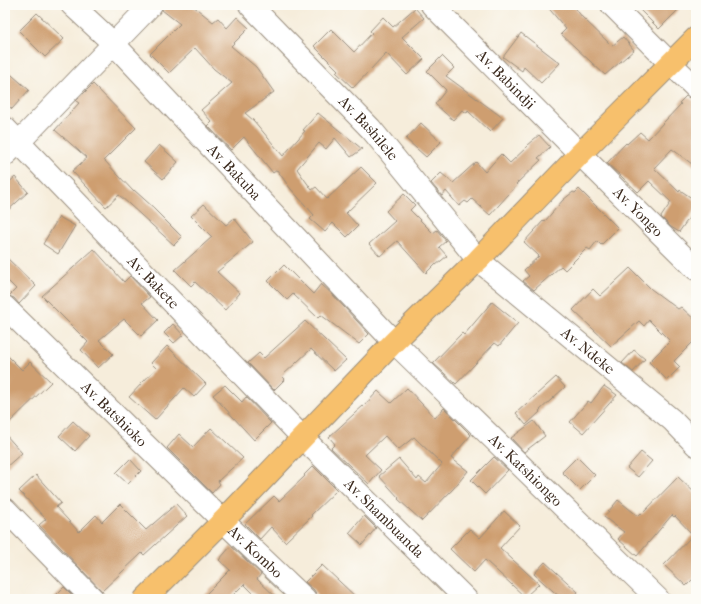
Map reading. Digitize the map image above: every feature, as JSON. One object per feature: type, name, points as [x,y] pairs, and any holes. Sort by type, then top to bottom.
[{"type":"highway","points":[[144,599],[222,521],[394,342],[478,260],[580,154],[696,38]]},
{"type":"street","name":"Av. Bakuba","points":[[72,5],[113,43],[394,342]]},
{"type":"street","points":[[10,142],[151,5]]},
{"type":"street","name":"Av. Bashilele","points":[[250,5],[371,128],[478,260]]},
{"type":"street","name":"Av. Babindji","points":[[432,5],[580,154]]},
{"type":"street","points":[[612,5],[696,88]]},
{"type":"street","name":"Av. Bakete","points":[[10,142],[302,437]]},
{"type":"street","name":"Av. Yongo","points":[[580,154],[696,269]]},
{"type":"street","name":"Av. Ndeke","points":[[478,260],[672,420],[696,446]]},
{"type":"street","name":"Av. Batshioko","points":[[5,307],[222,521]]},
{"type":"street","name":"Av. Katshiongo","points":[[394,342],[658,599]]},
{"type":"street","name":"Av. Shambuanda","points":[[302,437],[466,599]]},
{"type":"street","points":[[5,509],[93,599]]},
{"type":"street","name":"Av. Kombo","points":[[222,521],[305,599]]},
{"type":"building","points":[[163,5],[192,5],[213,22],[218,18],[227,28],[237,17],[249,28],[231,46],[256,67],[274,92],[245,113],[254,121],[283,156],[305,131],[303,130],[318,113],[362,149],[351,157],[335,138],[326,149],[319,143],[297,169],[312,190],[316,187],[327,199],[361,167],[377,183],[346,213],[358,226],[347,237],[333,223],[325,232],[310,219],[314,215],[290,188],[277,170],[273,173],[244,137],[231,150],[208,126],[212,122],[201,110],[232,83],[214,69],[195,48],[169,73],[150,54],[180,24],[162,10]]},
{"type":"building","points":[[546,5],[573,5],[582,17],[612,46],[623,37],[634,50],[605,75],[561,34],[566,29]]},
{"type":"building","points":[[635,5],[683,5],[659,29]]},
{"type":"building","points":[[415,8],[424,18],[402,37],[424,59],[407,75],[386,53],[353,88],[336,72],[338,70],[314,46],[331,29],[354,52],[372,33],[370,31],[383,17],[393,27]]},
{"type":"building","points":[[37,13],[64,39],[45,57],[19,31]]},
{"type":"building","points":[[521,33],[560,63],[541,83],[524,67],[522,71],[503,57]]},
{"type":"building","points":[[442,56],[454,68],[446,76],[503,118],[490,132],[468,111],[467,113],[462,110],[453,120],[435,104],[446,90],[427,71]]},
{"type":"building","points":[[5,69],[29,90],[12,109],[5,103]]},
{"type":"building","points":[[93,84],[136,128],[104,160],[133,191],[134,190],[154,208],[182,237],[174,245],[119,195],[106,207],[72,171],[87,158],[55,130],[79,103],[76,101]]},
{"type":"building","points":[[686,96],[696,100],[696,167],[672,149],[654,168],[679,192],[680,190],[696,201],[696,208],[679,232],[671,227],[661,217],[671,202],[649,181],[638,192],[607,163],[626,143],[627,144],[640,132],[648,139],[681,104],[679,103]]},
{"type":"building","points":[[421,123],[441,142],[426,157],[406,139]]},
{"type":"building","points":[[539,135],[550,147],[538,158],[541,160],[516,184],[517,185],[490,215],[472,199],[468,203],[465,201],[459,206],[446,191],[442,196],[431,183],[441,173],[453,183],[476,162],[485,172],[501,154],[510,163]]},
{"type":"building","points":[[159,145],[178,162],[163,179],[144,162]]},
{"type":"building","points":[[15,177],[28,192],[5,213],[5,186]]},
{"type":"building","points":[[579,189],[618,228],[601,245],[597,241],[590,250],[587,248],[565,270],[561,266],[534,290],[523,281],[529,276],[524,270],[539,256],[524,242],[563,200]]},
{"type":"building","points":[[404,194],[415,205],[410,210],[433,233],[437,230],[446,241],[439,247],[447,256],[436,265],[435,264],[426,273],[397,241],[380,256],[369,244],[395,221],[386,211]]},
{"type":"building","points":[[204,204],[226,225],[234,218],[253,242],[217,272],[240,293],[225,310],[195,282],[191,286],[175,270],[212,237],[191,216]]},
{"type":"building","points":[[59,217],[75,226],[58,254],[43,244]]},
{"type":"building","points":[[94,249],[124,282],[130,276],[150,297],[142,303],[158,320],[141,336],[124,319],[99,340],[113,354],[98,368],[81,350],[88,342],[42,296]]},
{"type":"building","points":[[5,256],[36,286],[19,304],[14,298],[9,296],[16,289],[5,278]]},
{"type":"building","points":[[284,265],[313,294],[321,284],[369,334],[359,344],[321,315],[318,318],[293,294],[287,300],[268,281]]},
{"type":"building","points":[[630,268],[651,289],[678,309],[681,307],[696,321],[696,339],[674,361],[680,367],[667,380],[649,362],[670,341],[649,320],[644,326],[639,321],[611,346],[573,310],[593,289],[600,296]]},
{"type":"building","points":[[492,302],[518,323],[499,346],[495,343],[456,384],[433,363],[462,333],[464,335]]},
{"type":"building","points":[[305,321],[346,360],[334,371],[311,349],[282,376],[285,379],[274,390],[248,363],[259,353],[264,358]]},
{"type":"building","points":[[173,324],[183,335],[174,343],[164,333]]},
{"type":"building","points":[[167,346],[206,384],[194,397],[184,388],[155,420],[129,397],[156,368],[151,363]]},
{"type":"building","points":[[634,350],[645,359],[633,372],[622,363]]},
{"type":"building","points":[[5,353],[22,370],[30,362],[51,382],[5,427]]},
{"type":"building","points":[[556,377],[565,387],[526,425],[516,413]]},
{"type":"building","points":[[225,385],[242,402],[246,397],[271,423],[254,440],[213,395]]},
{"type":"building","points":[[604,386],[617,395],[583,433],[570,422],[588,401],[591,403]]},
{"type":"building","points":[[407,388],[435,418],[444,408],[471,435],[451,458],[468,471],[422,521],[398,499],[399,498],[379,476],[399,459],[417,480],[419,477],[426,483],[442,464],[414,437],[398,450],[385,436],[365,455],[381,470],[369,484],[331,448],[335,444],[329,437],[363,407],[378,391],[391,403]]},
{"type":"building","points":[[73,421],[89,436],[75,451],[59,436]]},
{"type":"building","points":[[534,421],[545,436],[524,452],[511,438]]},
{"type":"building","points":[[211,428],[243,458],[218,481],[220,484],[212,493],[167,448],[179,434],[193,447]]},
{"type":"building","points":[[5,434],[22,453],[5,468]]},
{"type":"building","points":[[641,452],[652,461],[638,477],[627,468]]},
{"type":"building","points":[[494,457],[508,470],[485,494],[471,480]]},
{"type":"building","points":[[577,457],[595,475],[580,490],[562,472]]},
{"type":"building","points":[[130,459],[141,471],[128,484],[116,473]]},
{"type":"building","points":[[313,466],[337,490],[285,542],[271,527],[260,539],[245,524],[274,496],[279,501],[305,476],[304,475]]},
{"type":"building","points":[[36,475],[61,503],[56,507],[79,532],[96,515],[102,522],[120,504],[146,530],[176,504],[187,516],[144,555],[142,553],[102,591],[39,525],[46,519],[19,491]]},
{"type":"building","points":[[678,477],[696,494],[696,576],[686,586],[664,565],[693,535],[675,516],[674,517],[672,515],[637,556],[618,539],[624,532],[604,517],[618,500],[638,516],[641,513],[642,514]]},
{"type":"building","points":[[504,511],[520,526],[500,548],[539,584],[525,597],[485,560],[474,572],[450,549],[470,529],[480,538]]},
{"type":"building","points":[[364,516],[376,528],[362,545],[349,533]]},
{"type":"building","points":[[231,546],[261,574],[257,579],[278,599],[259,599],[244,584],[229,599],[201,599],[230,570],[219,560]]},
{"type":"building","points":[[545,562],[578,592],[571,599],[562,599],[534,574]]},
{"type":"building","points":[[322,565],[358,599],[317,599],[317,595],[314,590],[305,582]]},
{"type":"building","points":[[64,587],[76,599],[52,599]]}]
